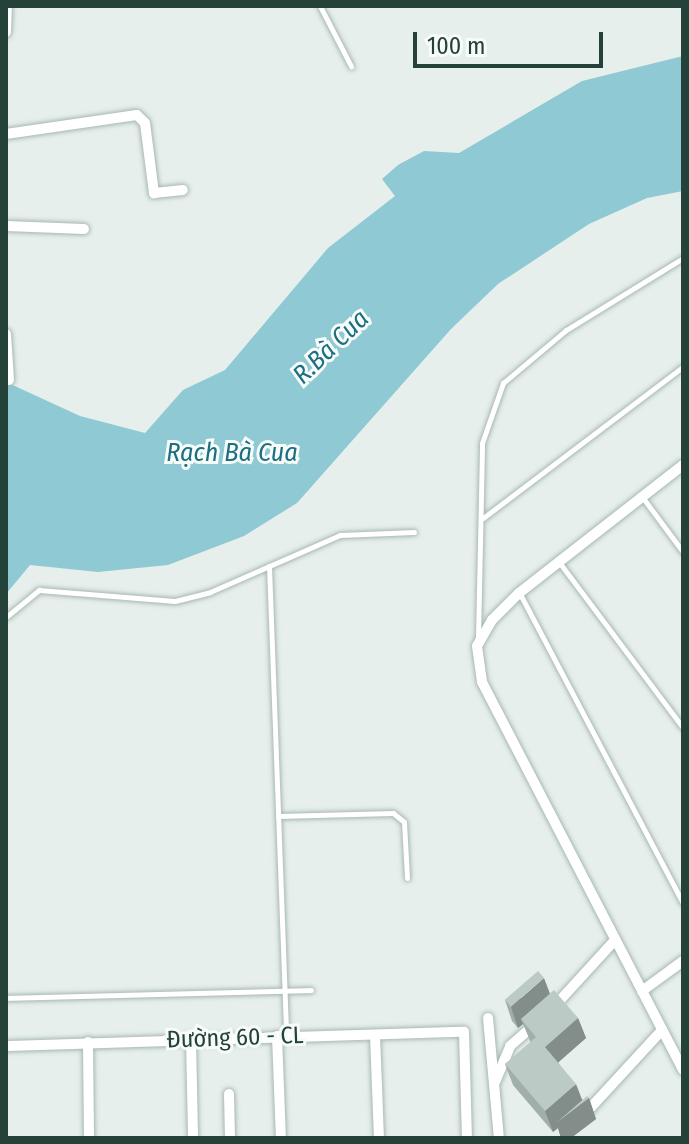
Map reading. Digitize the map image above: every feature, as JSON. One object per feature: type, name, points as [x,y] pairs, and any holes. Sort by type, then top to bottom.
[{"type":"street","points":[[6,32],[7,6]]},
{"type":"street","points":[[6,134],[137,115],[145,123],[154,193],[183,190]]},
{"type":"street","points":[[6,226],[84,229]]},
{"type":"street","points":[[6,334],[9,380]]},
{"type":"street","points":[[683,465],[519,593],[492,620],[477,646],[482,682],[683,1070]]},
{"type":"street","points":[[495,1082],[510,1046],[579,985],[615,940]]},
{"type":"street","points":[[642,991],[683,961]]},
{"type":"street","points":[[488,1018],[499,1138]]},
{"type":"street","points":[[574,1124],[610,1092],[662,1030]]},
{"type":"street","name":"Đường 60 - CL","points":[[6,1046],[464,1032],[467,1138]]},
{"type":"street","points":[[375,1035],[379,1138]]},
{"type":"street","points":[[281,1036],[281,1138]]},
{"type":"street","points":[[191,1039],[193,1138]]},
{"type":"street","points":[[88,1042],[89,1138]]},
{"type":"street","points":[[229,1094],[230,1138]]},
{"type":"lane","points":[[320,6],[351,66]]},
{"type":"lane","points":[[477,646],[482,443],[503,383],[566,330],[683,258]]},
{"type":"lane","points":[[482,518],[683,367]]},
{"type":"lane","points":[[641,496],[683,552]]},
{"type":"lane","points":[[6,617],[39,590],[175,601],[269,566],[340,535],[414,532]]},
{"type":"lane","points":[[559,561],[683,728]]},
{"type":"lane","points":[[269,566],[284,991],[281,1036]]},
{"type":"lane","points":[[519,593],[683,903]]},
{"type":"lane","points":[[278,816],[393,813],[404,822],[407,878]]},
{"type":"lane","points":[[6,998],[311,990]]},
{"type":"water","name":"Rạch Bà Cua","points":[[683,56],[683,191],[647,198],[589,224],[498,284],[451,329],[297,503],[244,536],[168,565],[98,572],[30,565],[6,594],[6,382],[80,416],[145,433],[183,390],[225,370],[328,248],[395,196],[382,179],[398,165],[424,151],[459,153],[582,81]]},
{"type":"building","points":[[538,971],[544,978],[511,1007],[505,1000]]},
{"type":"building","points":[[554,990],[578,1018],[545,1047],[576,1084],[545,1111],[505,1064],[536,1037],[521,1019]]},
{"type":"building","points":[[587,1096],[589,1098],[556,1123]]},
{"type":"water label","name":"R.Bà Cua","points":[[331,347]]}]
